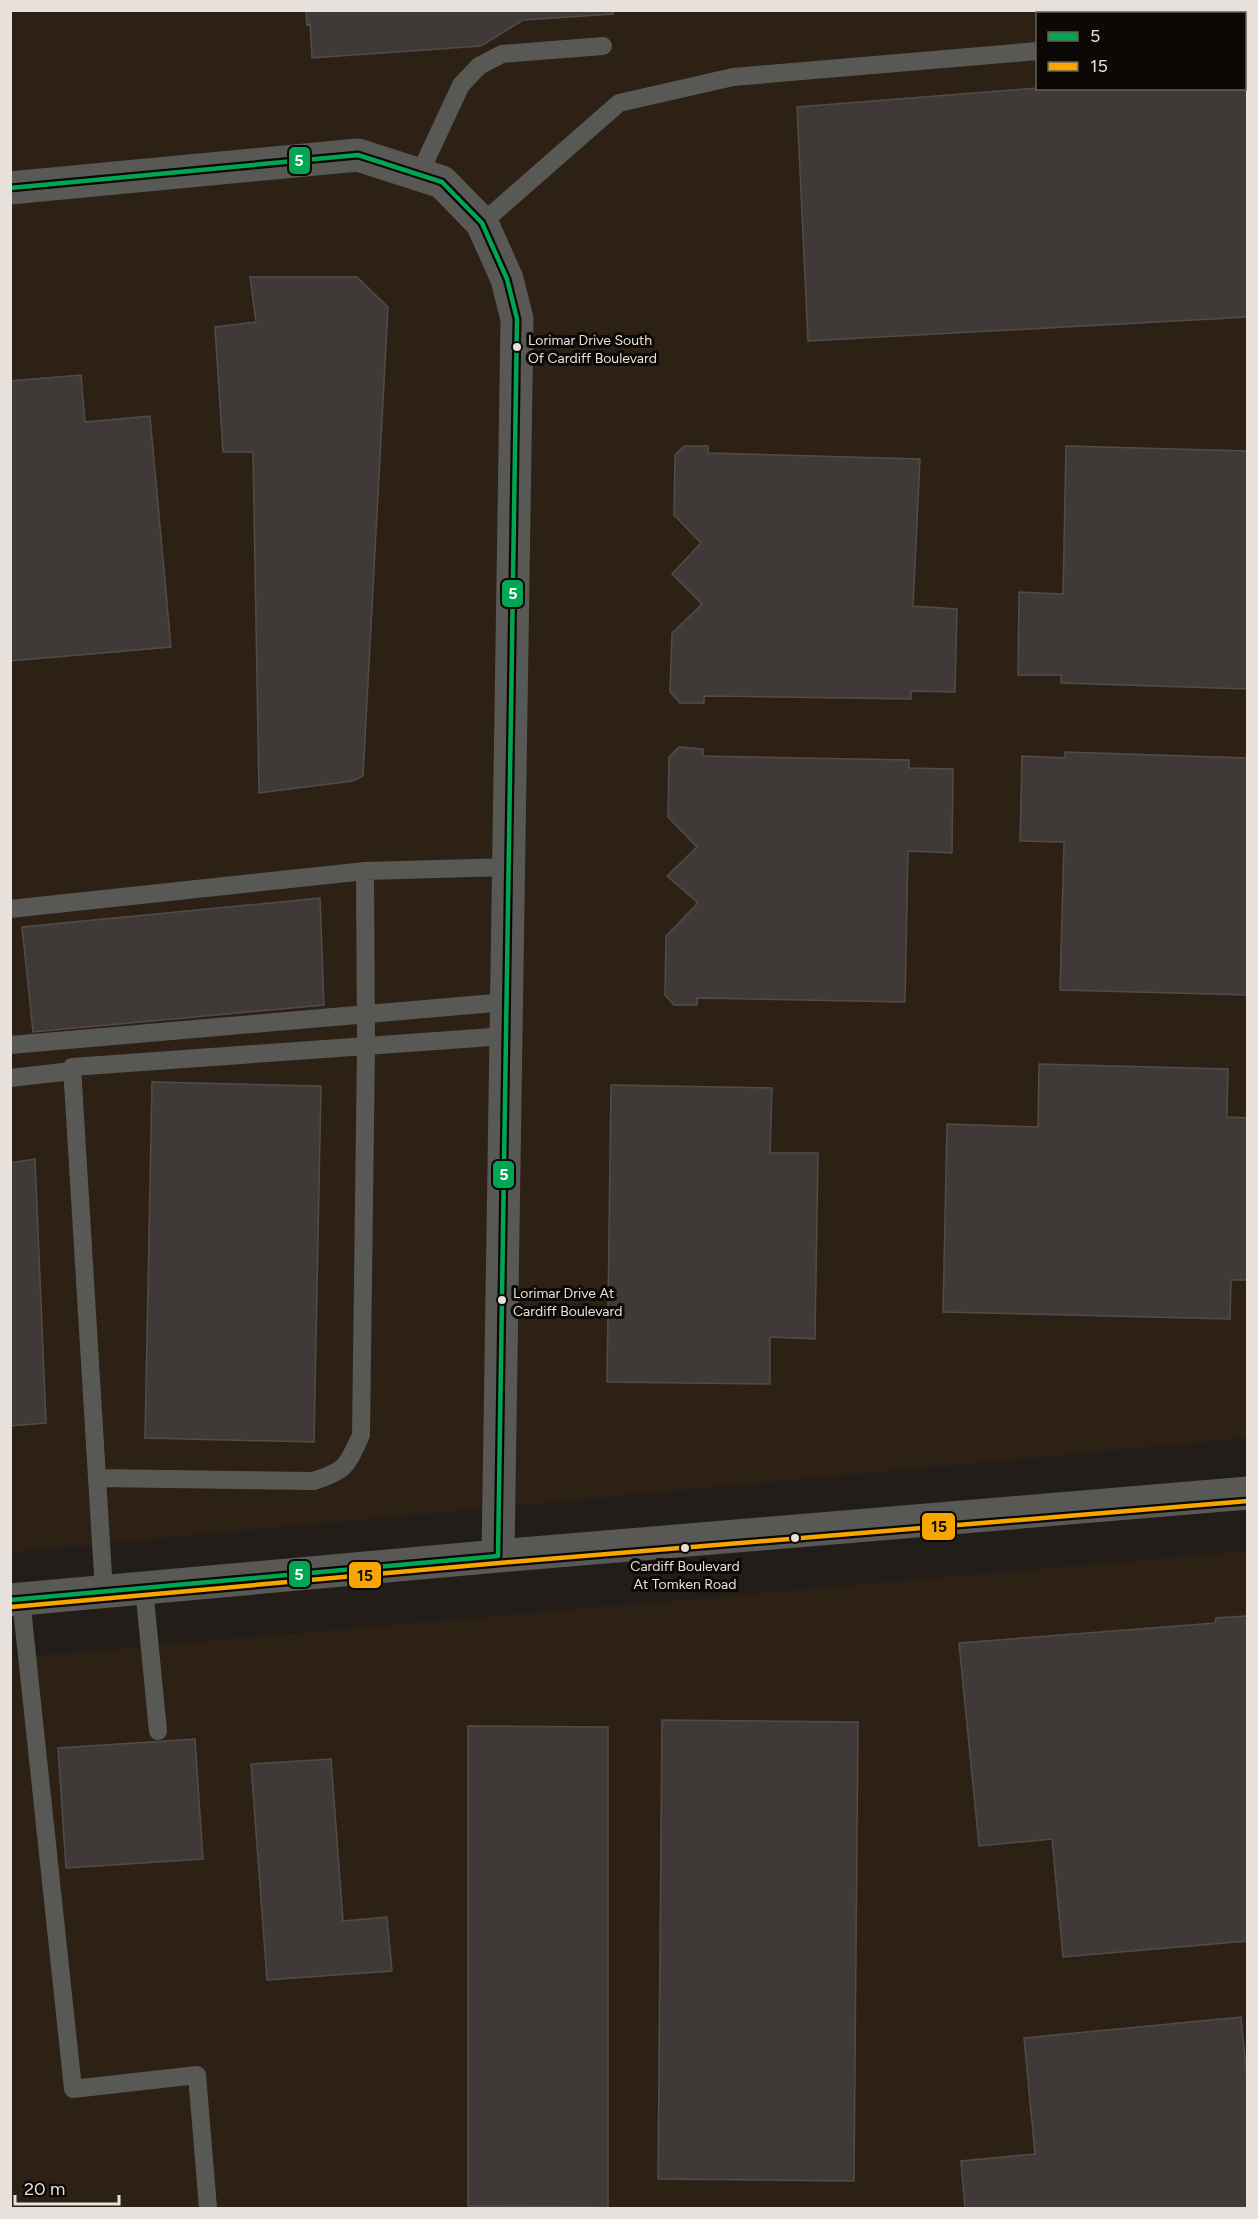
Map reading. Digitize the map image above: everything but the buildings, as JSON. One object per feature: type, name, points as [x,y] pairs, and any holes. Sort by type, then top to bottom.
[{"type":"street","points":[[10,188],[358,155],[442,182],[482,223],[507,279],[517,319],[498,1556]]},
{"type":"street","points":[[16,1600],[498,1556],[1248,1493]]},
{"type":"lane","points":[[419,175],[461,85],[479,66],[502,54],[603,46]]},
{"type":"lane","points":[[482,223],[619,103],[733,77],[1036,51]]},
{"type":"lane","points":[[10,909],[365,871],[508,867]]},
{"type":"lane","points":[[97,1478],[313,1480],[331,1475],[347,1466],[362,1435],[366,1046],[365,871]]},
{"type":"lane","points":[[10,1045],[506,1002]]},
{"type":"lane","points":[[10,1078],[72,1071],[72,1068],[506,1036]]},
{"type":"lane","points":[[72,1071],[104,1592]]},
{"type":"lane","points":[[144,1588],[158,1731]]},
{"type":"lane","points":[[16,1600],[73,2089],[196,2075],[208,2208]]},
{"type":"shaded area","points":[[11,11],[1247,11],[1247,1438],[11,1552]]},
{"type":"shaded area","points":[[1247,1551],[1247,2208],[11,2208],[11,1658]]},
{"type":"transit line","name":"5","points":[[10,188],[358,155],[442,182],[482,223],[507,279],[517,319],[498,1556],[10,1600]]},
{"type":"transit line","name":"15","points":[[11,1607],[499,1563],[1248,1501]]},
{"type":"place","name":"Lorimar Drive South Of Cardiff Boulevard","points":[[517,347]]},
{"type":"place","name":"Lorimar Drive At Cardiff Boulevard","points":[[502,1300]]},
{"type":"place","name":"Cardiff Boulevard At Tomken Road","points":[[685,1548]]}]
